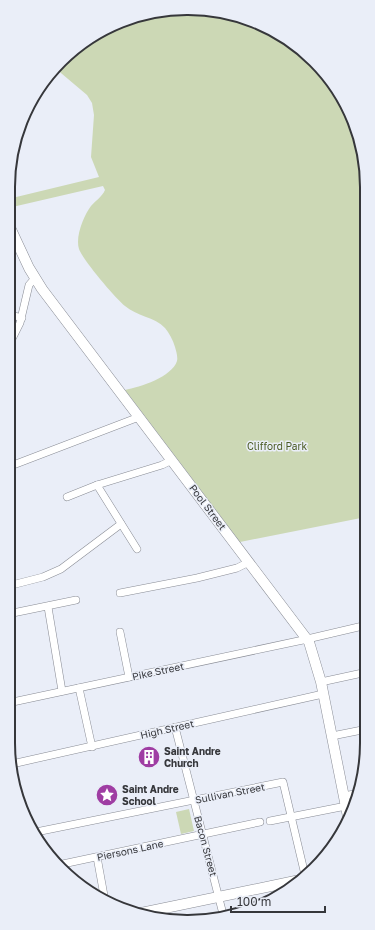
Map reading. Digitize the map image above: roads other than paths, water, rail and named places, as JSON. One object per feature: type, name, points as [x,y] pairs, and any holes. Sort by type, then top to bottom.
[{"type":"main road","name":"Pool Street","points":[[15,237],[35,278],[308,639],[323,694],[347,810]]},
{"type":"main road","points":[[151,911],[219,897],[278,890]]},
{"type":"street","points":[[15,332],[22,318],[29,285],[35,278]]},
{"type":"street","points":[[15,316],[22,318]]},
{"type":"street","points":[[15,464],[139,417]]},
{"type":"street","points":[[67,497],[97,485],[162,465],[172,460]]},
{"type":"street","points":[[97,485],[137,549]]},
{"type":"street","points":[[15,584],[43,577],[61,569],[121,524]]},
{"type":"street","points":[[120,593],[197,578],[237,568],[249,562]]},
{"type":"street","points":[[15,613],[76,600]]},
{"type":"street","points":[[48,607],[62,691]]},
{"type":"street","name":"Pike Street","points":[[15,701],[360,627]]},
{"type":"street","points":[[120,632],[129,677]]},
{"type":"street","points":[[320,682],[360,673]]},
{"type":"street","points":[[80,688],[92,747]]},
{"type":"street","name":"High Street","points":[[16,763],[323,694]]},
{"type":"street","name":"Bacon Street","points":[[175,727],[222,912]]},
{"type":"street","points":[[332,736],[360,730]]},
{"type":"street","name":"Sullivan Street","points":[[40,831],[283,782],[291,817]]},
{"type":"street","points":[[344,796],[352,794]]},
{"type":"street","points":[[270,821],[346,806]]},
{"type":"street","points":[[291,817],[304,869]]},
{"type":"street","name":"Piersons Lane","points":[[65,863],[260,822]]},
{"type":"street","points":[[97,857],[104,893]]},
{"type":"place","name":"Saint Andre Church","points":[[149,757]]},
{"type":"place","name":"Saint Andre School","points":[[107,795]]},
{"type":"park label","name":"Clifford Park","points":[[277,446]]}]
